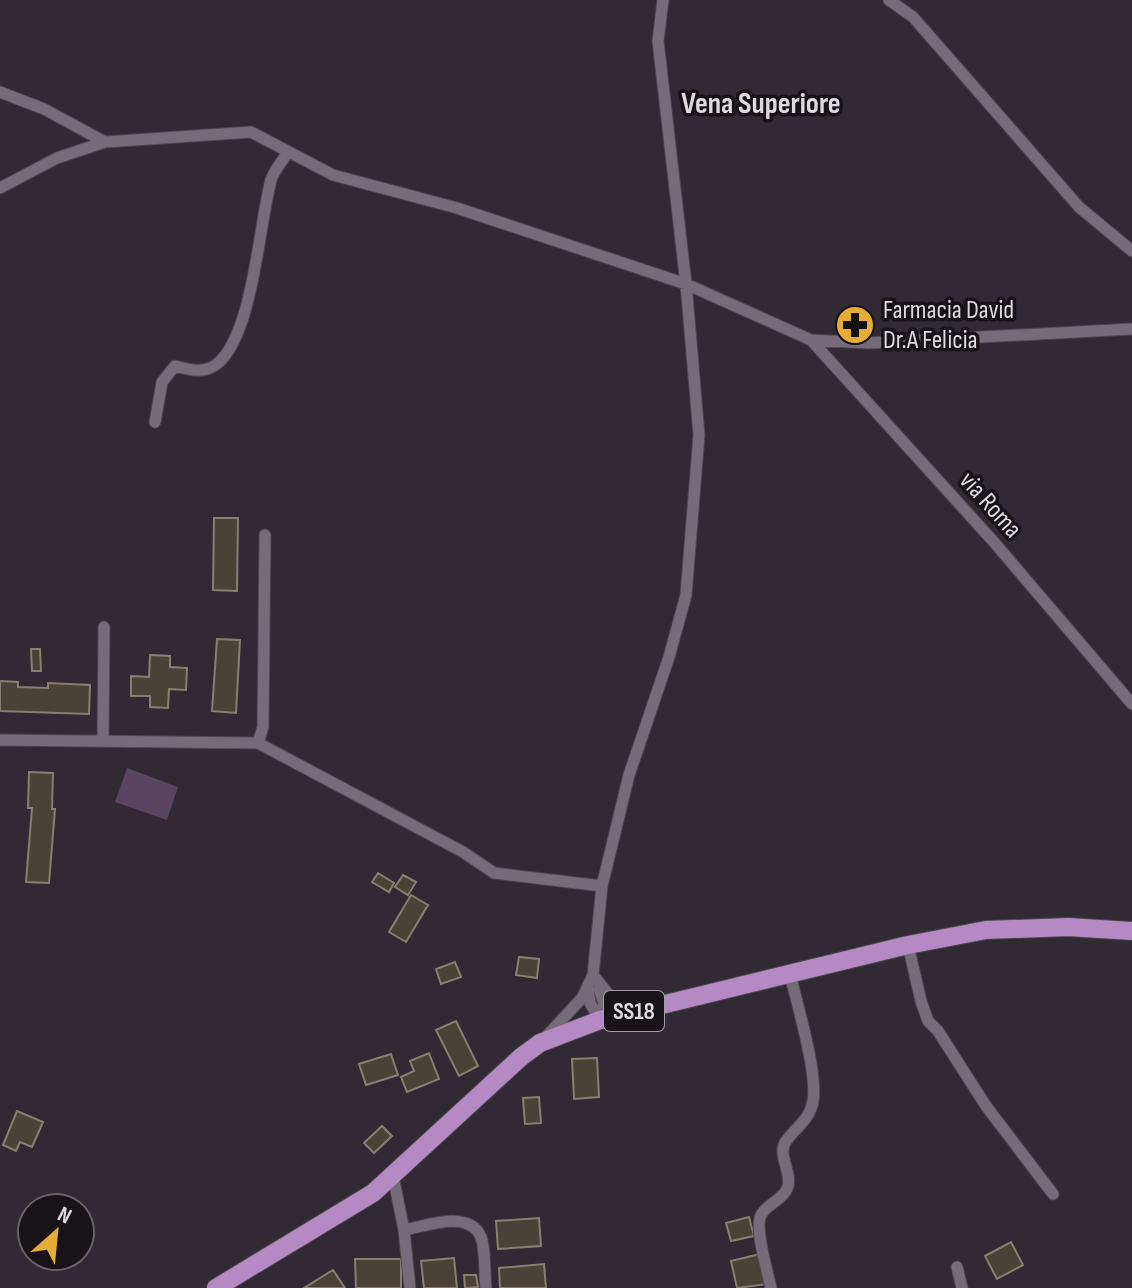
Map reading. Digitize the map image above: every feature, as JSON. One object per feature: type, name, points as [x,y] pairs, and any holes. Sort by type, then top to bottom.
[{"type":"main road","name":"SS18","points":[[216,1288],[373,1193],[540,1043],[600,1020],[908,945],[986,930],[1026,927],[1132,931]]},
{"type":"street","points":[[600,1020],[590,1003],[602,886],[629,775],[669,657],[686,595],[699,435],[686,284],[658,41],[663,0]]},
{"type":"street","points":[[889,0],[913,17],[1079,207],[1132,251]]},
{"type":"street","points":[[0,92],[44,109],[105,142]]},
{"type":"street","points":[[0,188],[57,158],[105,142],[251,132],[333,175],[457,208],[686,284],[811,340],[868,343],[1132,329]]},
{"type":"street","points":[[155,422],[162,382],[175,366],[194,372],[215,365],[229,350],[246,307],[272,176],[287,153]]},
{"type":"street","name":"via Roma","points":[[811,340],[993,541],[1132,704]]},
{"type":"street","points":[[258,743],[263,727],[265,535]]},
{"type":"street","points":[[103,741],[104,627]]},
{"type":"street","points":[[0,740],[258,743],[463,852],[494,873],[602,886]]},
{"type":"street","points":[[908,945],[928,1021],[938,1031],[986,1106],[1053,1194]]},
{"type":"street","points":[[771,1288],[759,1226],[761,1215],[787,1190],[788,1175],[783,1155],[785,1142],[806,1122],[813,1102],[814,1082],[790,974]]},
{"type":"street","points":[[593,982],[613,1000],[638,1011]]},
{"type":"street","points":[[540,1043],[575,1008],[593,982]]},
{"type":"street","points":[[393,1176],[404,1230],[410,1288]]},
{"type":"street","points":[[404,1230],[460,1221],[474,1226],[481,1238],[486,1288]]},
{"type":"street","points":[[957,1267],[962,1288]]},
{"type":"shaded area","points":[[127,768],[178,787],[167,820],[115,802]]},
{"type":"building","points":[[214,518],[238,518],[237,591],[213,590]]},
{"type":"building","points":[[217,639],[240,640],[236,713],[212,711]]},
{"type":"building","points":[[31,649],[40,649],[41,671],[32,671]]},
{"type":"building","points":[[150,655],[170,656],[170,667],[187,668],[186,690],[169,689],[168,708],[150,707],[150,696],[131,696],[131,676],[149,677]]},
{"type":"building","points":[[0,681],[18,682],[18,687],[48,688],[48,683],[90,685],[89,714],[0,711]]},
{"type":"building","points":[[29,772],[53,773],[52,809],[55,809],[49,883],[26,882],[32,808],[28,808]]},
{"type":"building","points":[[378,873],[394,883],[389,892],[372,882]]},
{"type":"building","points":[[403,875],[416,882],[408,895],[395,887]]},
{"type":"building","points":[[411,895],[428,905],[406,942],[389,932]]},
{"type":"building","points":[[519,957],[539,959],[537,978],[516,975]]},
{"type":"building","points":[[455,962],[461,977],[441,984],[436,969]]},
{"type":"building","points":[[456,1021],[478,1066],[459,1076],[436,1030]]},
{"type":"building","points":[[429,1053],[439,1079],[407,1092],[401,1077],[414,1071],[410,1061]]},
{"type":"building","points":[[391,1054],[398,1075],[366,1085],[359,1064]]},
{"type":"building","points":[[597,1058],[599,1097],[574,1099],[572,1059]]},
{"type":"building","points":[[539,1097],[541,1123],[525,1124],[523,1098]]},
{"type":"building","points":[[17,1111],[43,1122],[32,1147],[20,1142],[16,1151],[3,1145]]},
{"type":"building","points":[[382,1126],[392,1136],[374,1153],[364,1143]]},
{"type":"building","points":[[749,1217],[754,1236],[731,1241],[726,1223]]},
{"type":"building","points":[[539,1218],[541,1246],[498,1249],[496,1221]]},
{"type":"building","points":[[1011,1242],[1023,1265],[997,1279],[985,1256]]},
{"type":"building","points":[[760,1254],[767,1284],[737,1288],[731,1261]]},
{"type":"building","points":[[454,1258],[457,1288],[424,1288],[421,1261]]},
{"type":"building","points":[[355,1259],[401,1259],[401,1288],[356,1288]]},
{"type":"building","points":[[544,1264],[546,1288],[500,1288],[499,1268]]},
{"type":"building","points":[[333,1270],[345,1288],[304,1288]]},
{"type":"building","points":[[464,1275],[476,1275],[478,1287],[465,1288]]},
{"type":"place","name":"Farmacia David Dr.A Felicia","points":[[855,325]]},
{"type":"district","name":"Vena Superiore","points":[[761,104]]}]
